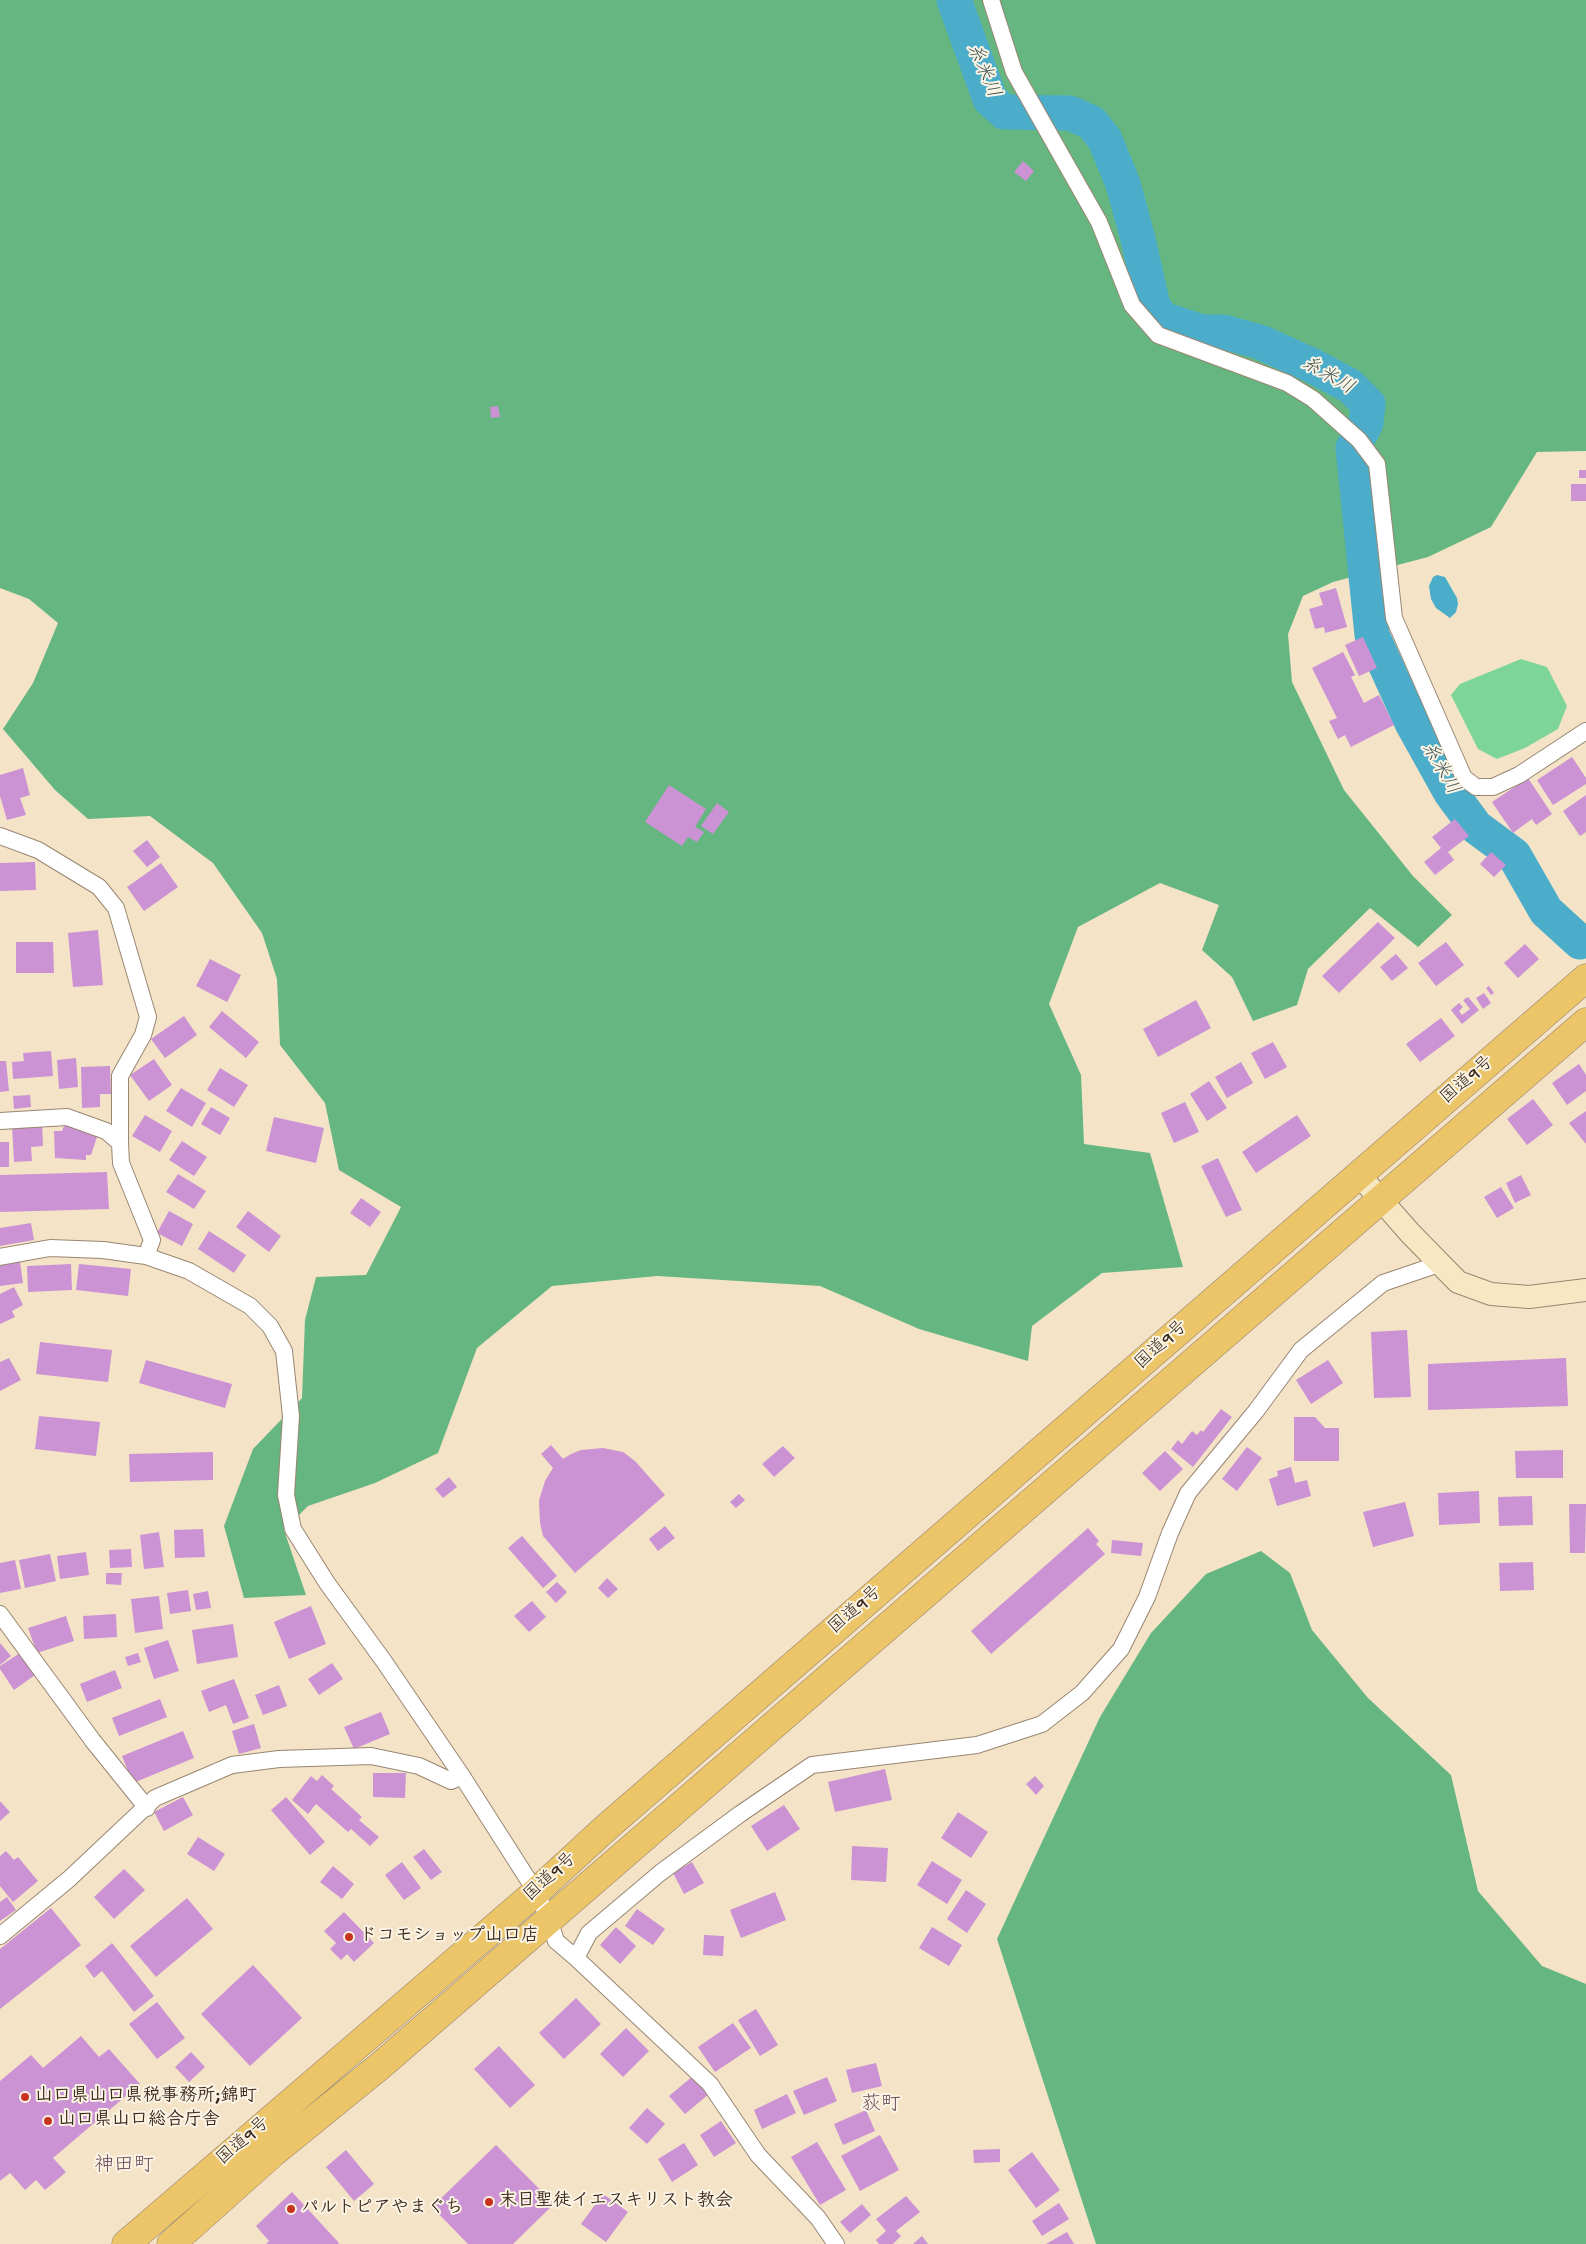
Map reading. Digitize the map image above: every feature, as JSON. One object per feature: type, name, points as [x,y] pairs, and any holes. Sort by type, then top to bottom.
[{"type":"highway","name":"国道9号","points":[[126,2244],[536,1892],[608,1826],[1360,1176],[1586,978]]},
{"type":"highway","name":"国道9号","points":[[171,2244],[273,2153],[380,2066],[1586,1022]]},
{"type":"street","points":[[991,0],[1014,72],[1099,222],[1132,305],[1158,335],[1287,383],[1313,399],[1359,440],[1377,464],[1394,618],[1464,778],[1476,787],[1493,787],[1519,775],[1586,731]]},
{"type":"street","points":[[0,836],[38,850],[99,887],[116,908],[148,1017],[143,1035],[120,1076],[121,1163],[152,1240],[146,1256]]},
{"type":"street","points":[[0,1121],[67,1117],[106,1131],[120,1143]]},
{"type":"street","points":[[1360,1176],[1381,1201],[1458,1282],[1492,1294],[1529,1297],[1586,1290]]},
{"type":"street","points":[[0,1257],[50,1248],[103,1250],[146,1256],[189,1271],[250,1306],[270,1326],[284,1351],[291,1416],[286,1496],[293,1529],[327,1583],[383,1660],[462,1776],[536,1892],[549,1919],[556,1941],[710,2084],[758,2155],[818,2218],[836,2244]]},
{"type":"street","points":[[576,1958],[589,1933],[660,1873],[740,1814],[812,1765],[977,1745],[1042,1724],[1082,1693],[1121,1649],[1147,1597],[1170,1533],[1188,1493],[1256,1411],[1301,1350],[1383,1283],[1440,1264]]},
{"type":"street","points":[[0,1614],[93,1741],[147,1808]]},
{"type":"street","points":[[0,1936],[69,1879],[147,1808],[155,1798],[232,1765],[279,1759],[371,1756],[419,1766],[451,1781],[462,1776]]},
{"type":"green space","points":[[0,0],[1586,0],[1586,451],[1537,452],[1491,527],[1428,557],[1333,582],[1303,596],[1288,634],[1292,682],[1344,790],[1413,876],[1452,915],[1418,947],[1370,908],[1308,969],[1297,1005],[1253,1021],[1232,977],[1202,950],[1219,905],[1160,883],[1078,927],[1049,1004],[1081,1075],[1084,1144],[1150,1153],[1183,1267],[1102,1273],[1032,1326],[1028,1361],[919,1329],[820,1286],[657,1276],[552,1286],[477,1348],[438,1453],[375,1483],[308,1506],[284,1530],[306,1595],[244,1598],[224,1526],[253,1449],[302,1398],[305,1320],[316,1277],[366,1275],[401,1207],[339,1170],[325,1103],[280,1045],[277,979],[262,933],[213,863],[150,816],[88,819],[55,790],[3,729],[33,683],[58,623],[29,599],[0,588]]},
{"type":"green space","points":[[1521,659],[1547,667],[1567,706],[1558,729],[1525,748],[1497,759],[1478,749],[1451,695],[1460,684]]},
{"type":"green space","points":[[1261,1551],[1290,1573],[1312,1630],[1368,1698],[1451,1775],[1478,1891],[1542,1966],[1586,1984],[1586,2244],[1096,2244],[997,1939],[1100,1717],[1151,1633],[1206,1574]]},
{"type":"water","points":[[1437,575],[1445,577],[1457,598],[1456,612],[1450,618],[1436,608],[1431,599],[1429,586],[1433,577]]},
{"type":"building","points":[[1023,161],[1034,171],[1026,181],[1014,172]]},
{"type":"building","points":[[498,406],[500,417],[491,418],[490,407]]},
{"type":"building","points":[[1579,470],[1586,470],[1586,478],[1579,478]]},
{"type":"building","points":[[1571,484],[1586,484],[1586,501],[1571,501]]},
{"type":"building","points":[[1336,588],[1347,627],[1325,633],[1324,627],[1315,629],[1309,609],[1323,605],[1319,593]]},
{"type":"building","points":[[1363,637],[1377,668],[1359,676],[1345,645]]},
{"type":"building","points":[[1343,652],[1355,675],[1351,677],[1364,703],[1379,695],[1394,725],[1351,747],[1345,735],[1338,739],[1329,721],[1337,718],[1312,668]]},
{"type":"building","points":[[1572,757],[1586,778],[1586,784],[1553,805],[1537,780]]},
{"type":"building","points":[[23,768],[30,795],[20,798],[26,815],[7,820],[0,796],[0,775]]},
{"type":"building","points":[[1528,778],[1552,814],[1536,825],[1532,819],[1513,833],[1492,802]]},
{"type":"building","points":[[669,785],[706,809],[695,827],[704,832],[697,842],[688,837],[682,846],[645,822]]},
{"type":"building","points":[[1586,795],[1586,832],[1580,836],[1563,811]]},
{"type":"building","points":[[717,803],[729,812],[713,834],[701,826]]},
{"type":"building","points":[[1455,819],[1469,836],[1448,852],[1454,860],[1435,875],[1424,862],[1441,848],[1432,837]]},
{"type":"building","points":[[147,840],[160,857],[147,867],[133,851]]},
{"type":"building","points":[[1491,852],[1506,865],[1494,877],[1480,864]]},
{"type":"building","points":[[35,862],[36,890],[0,891],[0,863]]},
{"type":"building","points":[[161,863],[178,887],[144,911],[127,887]]},
{"type":"building","points":[[1378,922],[1395,938],[1339,993],[1322,976]]},
{"type":"building","points":[[98,930],[103,985],[73,987],[68,933]]},
{"type":"building","points":[[16,942],[53,942],[54,973],[16,973]]},
{"type":"building","points":[[1446,942],[1464,965],[1436,986],[1418,963]]},
{"type":"building","points":[[1525,944],[1539,959],[1518,978],[1504,963]]},
{"type":"building","points":[[1396,954],[1408,968],[1392,981],[1380,967]]},
{"type":"building","points":[[210,959],[241,975],[227,1002],[196,986]]},
{"type":"building","points":[[1489,986],[1494,993],[1491,995],[1486,988]]},
{"type":"building","points":[[1484,993],[1491,1003],[1483,1009],[1476,998]]},
{"type":"building","points":[[1468,997],[1479,1010],[1462,1024],[1451,1010],[1459,1003],[1463,1007],[1459,1011],[1462,1015],[1470,1009],[1463,1000]]},
{"type":"building","points":[[1196,1000],[1211,1028],[1158,1057],[1143,1029]]},
{"type":"building","points":[[222,1011],[259,1042],[246,1058],[209,1027]]},
{"type":"building","points":[[184,1016],[197,1035],[165,1058],[151,1039]]},
{"type":"building","points":[[1441,1018],[1455,1036],[1420,1062],[1406,1044]]},
{"type":"building","points":[[1273,1042],[1287,1067],[1265,1079],[1251,1053]]},
{"type":"building","points":[[51,1051],[53,1076],[13,1079],[12,1062],[24,1061],[23,1053]]},
{"type":"building","points":[[76,1058],[78,1087],[59,1089],[57,1060]]},
{"type":"building","points":[[154,1059],[172,1085],[149,1101],[130,1075]]},
{"type":"building","points":[[0,1061],[6,1061],[9,1091],[0,1092]]},
{"type":"building","points":[[1241,1062],[1253,1083],[1227,1098],[1215,1077]]},
{"type":"building","points":[[1579,1064],[1586,1075],[1586,1091],[1567,1105],[1552,1083]]},
{"type":"building","points":[[110,1066],[111,1094],[100,1094],[100,1107],[82,1108],[81,1067]]},
{"type":"building","points":[[220,1068],[248,1085],[234,1107],[207,1090]]},
{"type":"building","points":[[1209,1081],[1227,1108],[1207,1121],[1190,1094]]},
{"type":"building","points":[[181,1088],[206,1103],[192,1127],[166,1111]]},
{"type":"building","points":[[30,1095],[31,1107],[14,1109],[13,1096]]},
{"type":"building","points":[[1533,1099],[1553,1125],[1527,1145],[1507,1119]]},
{"type":"building","points":[[1185,1102],[1199,1132],[1174,1143],[1161,1113]]},
{"type":"building","points":[[211,1107],[230,1118],[220,1135],[201,1124]]},
{"type":"building","points":[[1586,1111],[1586,1144],[1569,1123]]},
{"type":"building","points":[[145,1115],[172,1131],[160,1152],[132,1136]]},
{"type":"building","points":[[1297,1115],[1311,1136],[1256,1173],[1242,1152]]},
{"type":"building","points":[[274,1117],[324,1128],[316,1163],[266,1151]]},
{"type":"building","points":[[66,1121],[98,1134],[91,1155],[86,1155],[86,1160],[55,1158],[54,1131],[62,1131]]},
{"type":"building","points":[[42,1123],[43,1146],[31,1147],[32,1161],[14,1162],[12,1125]]},
{"type":"building","points":[[182,1141],[207,1157],[194,1176],[169,1160]]},
{"type":"building","points":[[0,1142],[9,1142],[9,1167],[0,1167]]},
{"type":"building","points":[[1218,1158],[1242,1210],[1226,1217],[1201,1166]]},
{"type":"building","points":[[107,1172],[109,1209],[0,1212],[0,1175]]},
{"type":"building","points":[[178,1174],[206,1191],[194,1209],[166,1192]]},
{"type":"building","points":[[1521,1175],[1531,1195],[1515,1203],[1506,1183]]},
{"type":"building","points":[[1501,1187],[1514,1208],[1497,1218],[1484,1197]]},
{"type":"building","points":[[361,1198],[381,1212],[370,1227],[350,1213]]},
{"type":"building","points":[[169,1211],[193,1224],[182,1246],[157,1233]]},
{"type":"building","points":[[248,1211],[281,1236],[269,1252],[236,1227]]},
{"type":"building","points":[[31,1223],[34,1240],[0,1246],[0,1228]]},
{"type":"building","points":[[209,1231],[246,1255],[234,1273],[198,1249]]},
{"type":"building","points":[[20,1262],[23,1283],[0,1286],[0,1265]]},
{"type":"building","points":[[71,1264],[72,1290],[28,1292],[27,1266]]},
{"type":"building","points":[[79,1264],[131,1269],[128,1296],[76,1290]]},
{"type":"building","points":[[14,1287],[23,1305],[12,1311],[15,1317],[0,1324],[0,1294]]},
{"type":"building","points":[[1407,1330],[1411,1397],[1374,1398],[1371,1332]]},
{"type":"building","points":[[40,1342],[112,1350],[108,1382],[36,1374]]},
{"type":"building","points":[[9,1358],[21,1380],[0,1391],[0,1362]]},
{"type":"building","points":[[1566,1358],[1568,1406],[1428,1410],[1428,1364]]},
{"type":"building","points":[[146,1360],[232,1384],[225,1408],[139,1383]]},
{"type":"building","points":[[1328,1360],[1343,1383],[1311,1404],[1296,1380]]},
{"type":"building","points":[[1221,1409],[1232,1417],[1193,1467],[1171,1449],[1178,1440],[1182,1444],[1192,1431],[1197,1435],[1201,1430],[1203,1432]]},
{"type":"building","points":[[39,1416],[100,1422],[96,1456],[35,1449]]},
{"type":"building","points":[[1294,1417],[1315,1417],[1325,1428],[1339,1428],[1339,1461],[1294,1461]]},
{"type":"building","points":[[551,1445],[563,1459],[581,1450],[603,1448],[623,1452],[635,1461],[665,1495],[575,1573],[543,1536],[540,1523],[539,1500],[545,1481],[553,1468],[541,1454]]},
{"type":"building","points":[[783,1446],[795,1458],[774,1477],[762,1464]]},
{"type":"building","points":[[1247,1447],[1262,1458],[1237,1491],[1222,1479]]},
{"type":"building","points":[[1563,1450],[1563,1478],[1516,1478],[1515,1451]]},
{"type":"building","points":[[1165,1451],[1183,1469],[1160,1491],[1142,1473]]},
{"type":"building","points":[[213,1452],[213,1480],[130,1482],[129,1454]]},
{"type":"building","points":[[1291,1467],[1295,1483],[1307,1480],[1311,1496],[1277,1506],[1269,1479],[1278,1476],[1277,1471]]},
{"type":"building","points":[[449,1477],[457,1487],[443,1498],[435,1489]]},
{"type":"building","points":[[1479,1491],[1480,1523],[1439,1525],[1438,1493]]},
{"type":"building","points":[[739,1494],[745,1500],[736,1508],[730,1502]]},
{"type":"building","points":[[1532,1496],[1533,1525],[1499,1526],[1498,1497]]},
{"type":"building","points":[[1405,1502],[1414,1536],[1373,1547],[1363,1512]]},
{"type":"building","points":[[1569,1504],[1586,1504],[1585,1553],[1570,1553]]},
{"type":"building","points":[[665,1526],[675,1538],[658,1551],[649,1539]]},
{"type":"building","points":[[1088,1528],[1099,1541],[1096,1544],[1105,1554],[991,1654],[971,1631]]},
{"type":"building","points":[[203,1529],[205,1557],[175,1558],[174,1530]]},
{"type":"building","points":[[159,1532],[164,1567],[144,1569],[140,1535]]},
{"type":"building","points":[[522,1536],[557,1576],[543,1588],[508,1548]]},
{"type":"building","points":[[1112,1540],[1143,1543],[1141,1556],[1111,1553]]},
{"type":"building","points":[[131,1549],[132,1567],[110,1568],[109,1550]]},
{"type":"building","points":[[86,1552],[89,1575],[60,1579],[57,1556]]},
{"type":"building","points":[[50,1554],[56,1581],[25,1588],[19,1560]]},
{"type":"building","points":[[15,1560],[21,1589],[0,1593],[0,1563]]},
{"type":"building","points":[[1533,1562],[1534,1590],[1500,1591],[1499,1563]]},
{"type":"building","points":[[106,1573],[122,1573],[121,1585],[106,1584]]},
{"type":"building","points":[[607,1578],[618,1589],[608,1598],[598,1588]]},
{"type":"building","points":[[557,1582],[567,1592],[556,1603],[546,1592]]},
{"type":"building","points":[[188,1590],[191,1611],[170,1614],[167,1593]]},
{"type":"building","points":[[208,1591],[211,1608],[196,1610],[193,1594]]},
{"type":"building","points":[[159,1596],[163,1629],[135,1633],[131,1599]]},
{"type":"building","points":[[532,1601],[546,1617],[529,1632],[514,1616]]},
{"type":"building","points":[[311,1606],[326,1644],[289,1659],[274,1622]]},
{"type":"building","points":[[116,1614],[117,1637],[84,1639],[83,1616]]},
{"type":"building","points":[[66,1616],[74,1641],[37,1653],[28,1628]]},
{"type":"building","points":[[233,1624],[238,1657],[197,1664],[192,1630]]},
{"type":"building","points":[[168,1640],[179,1671],[154,1679],[144,1648]]},
{"type":"building","points":[[0,1643],[11,1656],[0,1665]]},
{"type":"building","points":[[20,1653],[35,1675],[14,1690],[0,1669],[0,1666]]},
{"type":"building","points":[[138,1653],[141,1662],[128,1666],[125,1657]]},
{"type":"building","points":[[332,1663],[343,1679],[319,1695],[308,1679]]},
{"type":"building","points":[[115,1670],[122,1688],[87,1702],[80,1684]]},
{"type":"building","points":[[234,1679],[249,1718],[233,1724],[226,1705],[209,1712],[201,1691]]},
{"type":"building","points":[[279,1685],[287,1706],[263,1715],[255,1695]]},
{"type":"building","points":[[160,1699],[167,1717],[119,1736],[112,1718]]},
{"type":"building","points":[[381,1712],[390,1734],[354,1749],[344,1727]]},
{"type":"building","points":[[254,1724],[261,1748],[239,1754],[232,1731]]},
{"type":"building","points":[[183,1731],[194,1758],[133,1783],[122,1756]]},
{"type":"building","points":[[885,1769],[892,1800],[835,1812],[828,1782]]},
{"type":"building","points":[[373,1773],[406,1773],[405,1798],[373,1797]]},
{"type":"building","points":[[322,1775],[334,1786],[331,1789],[362,1817],[359,1820],[379,1837],[370,1846],[351,1829],[348,1832],[316,1804],[308,1814],[292,1800],[311,1776],[317,1781]]},
{"type":"building","points":[[1035,1776],[1044,1786],[1036,1795],[1026,1784]]},
{"type":"building","points":[[183,1797],[193,1815],[164,1831],[154,1812]]},
{"type":"building","points":[[286,1797],[325,1842],[310,1855],[271,1810]]},
{"type":"building","points":[[0,1801],[10,1812],[0,1821]]},
{"type":"building","points":[[784,1805],[800,1829],[767,1851],[751,1826]]},
{"type":"building","points":[[958,1812],[988,1832],[971,1858],[941,1838]]},
{"type":"building","points":[[198,1837],[225,1854],[214,1871],[187,1854]]},
{"type":"building","points":[[852,1846],[888,1848],[886,1882],[851,1880]]},
{"type":"building","points":[[424,1849],[442,1872],[431,1880],[413,1857]]},
{"type":"building","points":[[6,1851],[14,1860],[18,1857],[38,1881],[13,1902],[0,1886],[0,1856]]},
{"type":"building","points":[[932,1861],[962,1880],[947,1904],[917,1885]]},
{"type":"building","points":[[402,1862],[421,1888],[404,1900],[385,1875]]},
{"type":"building","points":[[692,1862],[704,1883],[684,1894],[673,1873]]},
{"type":"building","points":[[333,1866],[354,1884],[342,1899],[320,1882]]},
{"type":"building","points":[[124,1869],[145,1890],[114,1919],[94,1897]]},
{"type":"building","points":[[966,1890],[986,1904],[967,1933],[947,1919]]},
{"type":"building","points":[[775,1892],[786,1920],[741,1938],[730,1910]]},
{"type":"building","points":[[7,1897],[16,1910],[0,1921],[0,1902]]},
{"type":"building","points":[[187,1898],[213,1929],[156,1977],[130,1946]]},
{"type":"building","points":[[51,1908],[81,1945],[0,2009],[0,1949]]},
{"type":"building","points":[[637,1909],[665,1929],[653,1945],[625,1926]]},
{"type":"building","name":"ドコモショップ山口店","points":[[344,1912],[374,1943],[354,1962],[347,1954],[341,1960],[330,1949],[336,1943],[324,1931]]},
{"type":"building","points":[[616,1927],[636,1946],[620,1964],[600,1945]]},
{"type":"building","points":[[932,1927],[962,1945],[949,1966],[919,1948]]},
{"type":"building","points":[[704,1935],[724,1936],[723,1956],[703,1955]]},
{"type":"building","points":[[112,1943],[154,1996],[134,2012],[102,1971],[94,1978],[85,1966]]},
{"type":"building","points":[[253,1965],[302,2018],[250,2066],[201,2014]]},
{"type":"building","points":[[576,1998],[601,2024],[564,2059],[539,2033]]},
{"type":"building","points":[[157,2002],[185,2038],[157,2059],[129,2024]]},
{"type":"building","points":[[756,2009],[778,2045],[760,2056],[738,2020]]},
{"type":"building","points":[[733,2023],[751,2048],[715,2072],[698,2047]]},
{"type":"building","points":[[626,2028],[649,2051],[623,2077],[600,2054]]},
{"type":"building","name":"山口県山口総合庁舎","points":[[81,2036],[99,2057],[109,2049],[140,2084],[53,2158],[66,2172],[45,2190],[36,2180],[25,2190],[10,2173],[0,2181],[0,2081],[31,2055],[43,2068]]},
{"type":"building","points":[[499,2046],[535,2085],[510,2108],[474,2069]]},
{"type":"building","points":[[191,2052],[205,2067],[189,2082],[175,2067]]},
{"type":"building","points":[[876,2063],[882,2086],[852,2093],[846,2070]]},
{"type":"building","points":[[693,2076],[709,2094],[685,2114],[669,2096]]},
{"type":"building","points":[[827,2077],[837,2101],[804,2115],[793,2091]]},
{"type":"building","points":[[787,2094],[796,2113],[762,2129],[754,2110]]},
{"type":"building","points":[[647,2108],[665,2124],[647,2144],[629,2128]]},
{"type":"building","points":[[866,2110],[875,2131],[843,2145],[834,2124]]},
{"type":"building","points":[[721,2121],[736,2143],[714,2157],[700,2135]]},
{"type":"building","points":[[880,2135],[899,2170],[860,2191],[841,2156]]},
{"type":"building","points":[[817,2142],[846,2190],[820,2205],[791,2157]]},
{"type":"building","points":[[684,2143],[698,2165],[672,2182],[658,2159]]},
{"type":"building","points":[[496,2145],[554,2204],[513,2244],[468,2244],[432,2207]]},
{"type":"building","points":[[1000,2149],[1000,2162],[974,2163],[973,2150]]},
{"type":"building","points":[[346,2150],[374,2184],[354,2201],[326,2167]]},
{"type":"building","points":[[1032,2152],[1060,2190],[1036,2208],[1008,2170]]},
{"type":"building","name":"パルトピアやまぐち","points":[[292,2192],[338,2244],[266,2244],[269,2241],[256,2226]]},
{"type":"building","points":[[603,2194],[628,2212],[606,2242],[581,2224]]},
{"type":"building","points":[[906,2196],[920,2212],[896,2231],[901,2236],[893,2244],[879,2244],[876,2240],[886,2231],[876,2219]]},
{"type":"building","points":[[1059,2203],[1069,2219],[1042,2236],[1032,2221]]},
{"type":"building","points":[[862,2204],[871,2215],[850,2233],[840,2222]]},
{"type":"building","points":[[1067,2232],[1074,2244],[1046,2244]]},
{"type":"building","points":[[922,2236],[928,2244],[913,2244]]},
{"type":"waterway","name":"糸米川","points":[[954,0],[990,99],[1004,112],[1070,113],[1092,123],[1105,140],[1123,184],[1153,306],[1162,319],[1202,332],[1224,332],[1260,342],[1313,366],[1350,386],[1368,404],[1366,423],[1353,448],[1372,635],[1412,723],[1451,793],[1476,827],[1514,855],[1546,911],[1580,942]]},
{"type":"place","name":"ドコモショップ山口店","points":[[349,1937]]},
{"type":"place","name":"山口県山口県税事務所;錦町","points":[[25,2097]]},
{"type":"place","name":"山口県山口総合庁舎","points":[[48,2121]]},
{"type":"place","name":"末日聖徒イエスキリスト教会","points":[[489,2202]]},
{"type":"place","name":"パルトピアやまぐち","points":[[291,2209]]},
{"type":"district","name":"荻町","points":[[881,2106]]},
{"type":"district","name":"神田町","points":[[124,2167]]}]
